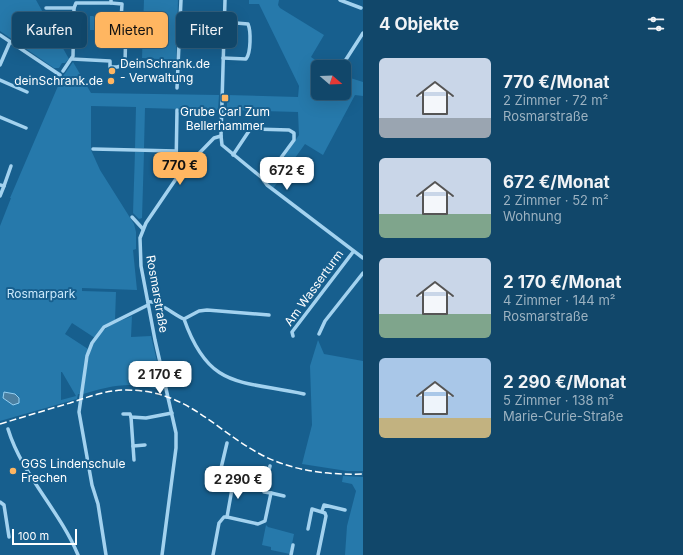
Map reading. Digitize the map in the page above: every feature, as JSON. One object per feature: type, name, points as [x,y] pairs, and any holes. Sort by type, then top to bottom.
[{"type":"street","points":[[177,88],[181,0]]},
{"type":"street","points":[[224,12],[225,0]]},
{"type":"street","points":[[340,0],[362,8]]},
{"type":"street","points":[[63,71],[72,59],[74,8],[76,3],[111,2],[122,4],[121,20],[126,20],[125,65],[110,67],[110,61],[72,59]]},
{"type":"street","points":[[46,8],[74,8]]},
{"type":"street","points":[[223,58],[246,59],[248,55],[248,24],[237,23]]},
{"type":"street","points":[[346,60],[363,33]]},
{"type":"street","points":[[0,35],[60,75]]},
{"type":"street","points":[[0,65],[10,42]]},
{"type":"street","points":[[223,48],[222,145],[267,185],[353,252],[363,258]]},
{"type":"street","points":[[0,80],[27,92]]},
{"type":"street","points":[[177,110],[176,169],[180,173]]},
{"type":"street","points":[[0,117],[26,128]]},
{"type":"street","points":[[233,155],[249,130],[289,130],[294,133],[294,140],[264,181]]},
{"type":"street","name":"Rosmarstraße","points":[[162,555],[176,448],[176,433],[148,304],[140,255],[143,229],[180,173],[214,138],[221,136]]},
{"type":"street","points":[[93,149],[176,151]]},
{"type":"street","points":[[0,196],[2,185],[11,166]]},
{"type":"street","points":[[132,217],[143,229]]},
{"type":"street","name":"Am Wasserturm","points":[[293,336],[292,332],[353,252]]},
{"type":"street","points":[[319,334],[325,321],[363,273]]},
{"type":"street","points":[[106,555],[98,504],[92,485],[79,412],[88,350],[101,330],[154,302],[174,315],[184,319],[190,335],[202,358],[217,372],[234,381],[245,384],[304,394]]},
{"type":"street","name":"Am Wasserturm","points":[[184,319],[199,311],[207,310],[269,315]]},
{"type":"street","points":[[123,414],[130,414],[131,417],[146,418],[172,413]]},
{"type":"street","points":[[131,417],[134,460]]},
{"type":"street","points":[[8,429],[31,475],[67,532],[78,555]]},
{"type":"street","points":[[217,486],[227,443]]},
{"type":"street","points":[[133,446],[145,445]]},
{"type":"street","points":[[270,466],[264,492],[284,496]]},
{"type":"street","points":[[213,555],[219,523],[224,517],[226,517],[234,481],[227,479],[225,487]]},
{"type":"street","points":[[209,484],[232,489]]},
{"type":"street","points":[[226,517],[258,524],[263,523],[271,493]]},
{"type":"street","points":[[0,502],[4,505],[9,537]]},
{"type":"street","points":[[322,511],[324,505],[345,510]]},
{"type":"street","points":[[308,529],[312,509],[322,511],[326,516],[318,555]]},
{"type":"street","points":[[291,555],[293,545]]},
{"type":"green space","points":[[0,0],[36,0],[43,12],[12,12],[12,39],[0,31]]},
{"type":"green space","points":[[144,0],[178,0],[178,12],[176,12],[176,60],[142,58],[142,48],[168,48],[168,12],[144,12]]},
{"type":"green space","points":[[249,0],[279,0],[278,5],[280,8],[324,35],[311,57],[315,60],[311,60],[311,100],[351,100],[351,78],[363,82],[363,96],[355,95],[323,155],[305,144],[272,190],[265,185],[299,135],[298,112],[227,110],[227,95],[298,97],[299,86],[259,4],[249,4]]},
{"type":"green space","points":[[90,16],[93,16],[95,18],[95,30],[90,30]]},
{"type":"green space","points":[[25,48],[63,48],[69,59],[65,63],[62,63],[59,68],[54,68]]},
{"type":"green space","name":"Rosmarpark","points":[[73,62],[91,93],[219,95],[218,110],[145,108],[144,148],[135,148],[136,107],[91,106],[91,150],[100,170],[134,224],[136,232],[136,249],[133,250],[137,290],[82,288],[82,291],[116,292],[115,320],[102,327],[95,338],[72,323],[65,334],[88,349],[81,394],[78,394],[77,399],[0,421],[0,226],[10,198],[61,79]],"holes":[[[61,372],[76,396],[61,400]]]},
{"type":"green space","points":[[135,152],[144,152],[142,218],[139,219],[133,213]]},
{"type":"green space","points":[[132,316],[131,337],[151,336],[164,391],[143,386],[127,385],[105,388],[83,394],[90,351],[98,336],[110,326]]},
{"type":"green space","points":[[318,340],[324,354],[363,361],[363,471],[347,471],[302,464],[312,425],[310,366]]},
{"type":"green space","points":[[343,476],[363,477],[363,555],[345,555],[347,526],[356,491],[352,484],[342,482]]},
{"type":"green space","points":[[266,525],[268,527],[294,534],[290,554],[271,550],[271,547],[262,545]]},
{"type":"shaded area","points":[[4,392],[15,394],[19,398],[19,403],[13,405],[3,398]]},
{"type":"railway","points":[[0,424],[90,396],[119,390],[147,392],[166,396],[183,403],[243,444],[272,460],[310,471],[336,474],[363,474]]},
{"type":"place","name":"DeinSchrank.de - Verwaltung","points":[[112,71]]},
{"type":"place","name":"deinSchrank.de","points":[[111,81]]},
{"type":"place","name":"Grube Carl Zum Bellerhammer","points":[[225,98]]},
{"type":"place","name":"GGS Lindenschule Frechen","points":[[13,471]]}]
